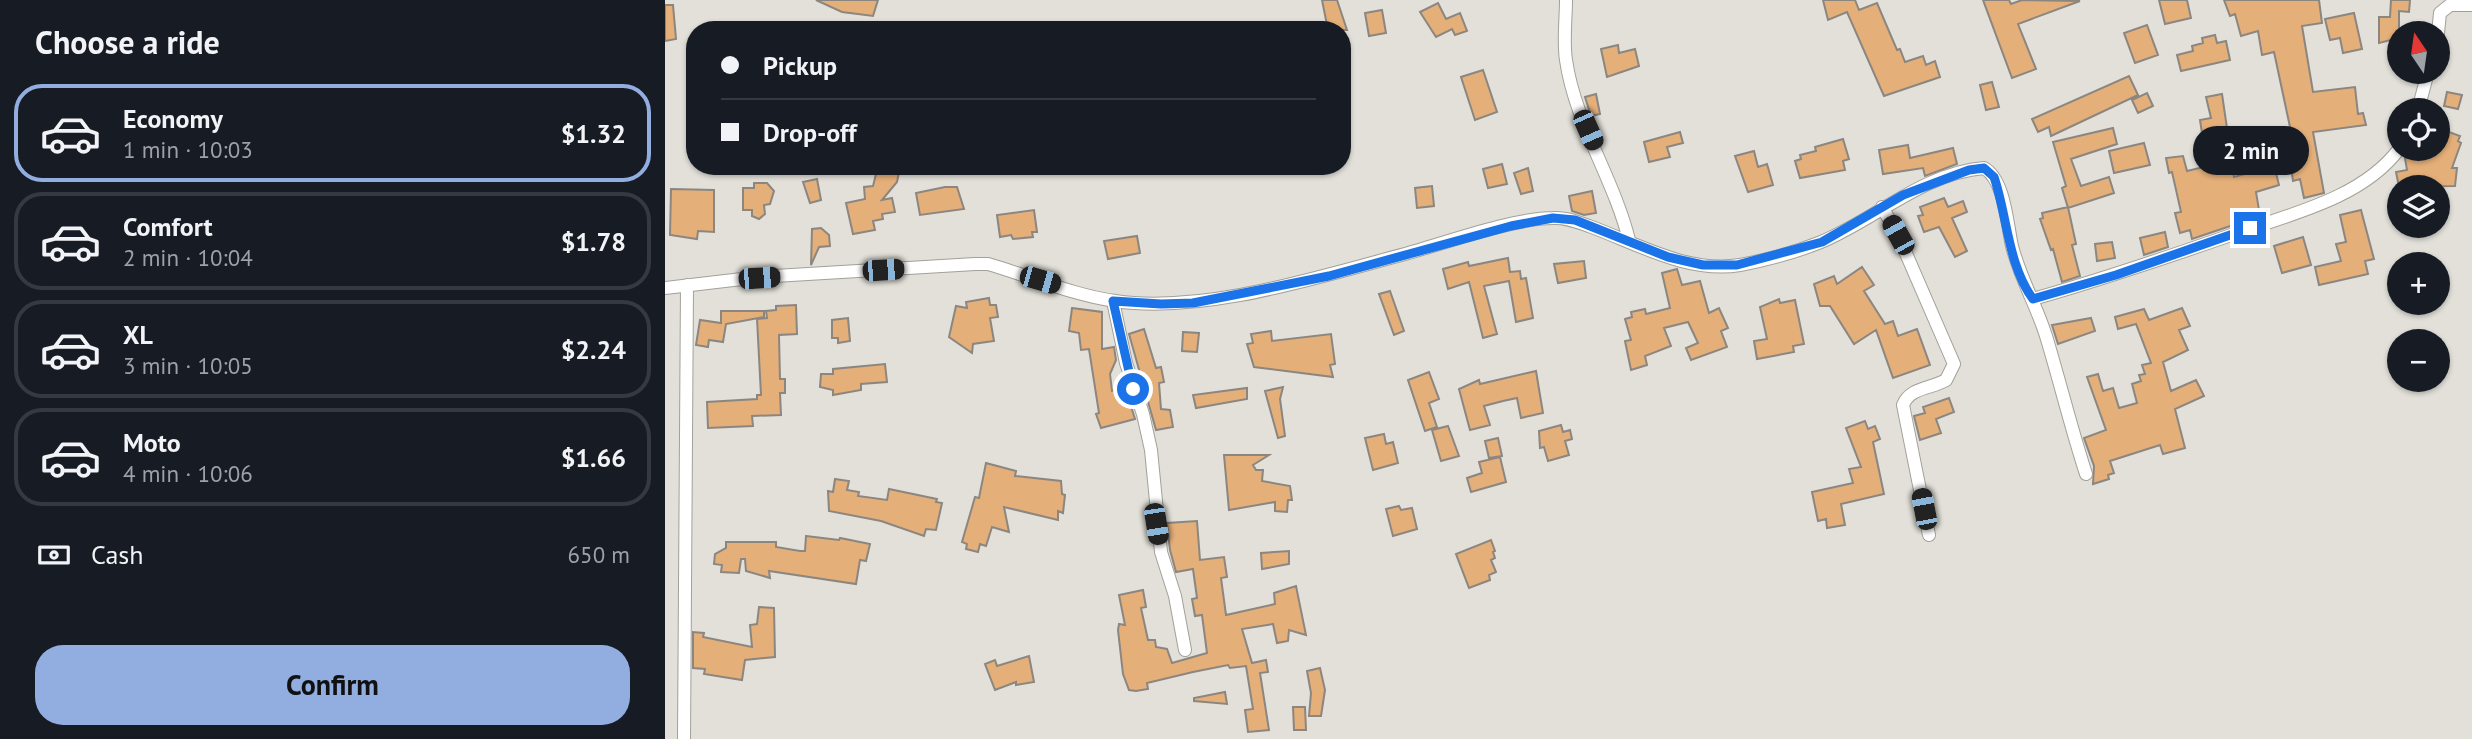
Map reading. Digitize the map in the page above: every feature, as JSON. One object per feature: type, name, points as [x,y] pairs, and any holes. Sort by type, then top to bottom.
[{"type":"street","points":[[1566,0],[1566,59],[1574,92],[1621,205],[1629,240]]},
{"type":"street","points":[[2439,21],[2440,13],[2450,5],[2472,5]]},
{"type":"street","points":[[2033,299],[2128,271],[2289,215],[2364,181],[2381,170],[2389,161]]},
{"type":"street","points":[[665,288],[759,278],[988,264],[1113,301],[1193,303],[1329,276],[1511,226],[1553,218],[1575,220],[1668,257],[1703,265],[1737,265],[1822,242],[1903,195],[1969,170],[1984,168],[1989,171],[1999,192],[2025,288],[2033,299],[2086,474]]},
{"type":"street","points":[[1882,207],[1898,235],[1954,363],[1946,380],[1915,391],[1906,397],[1903,405],[1929,535]]},
{"type":"street","points":[[684,739],[687,285]]},
{"type":"street","points":[[1113,301],[1125,363],[1143,414],[1151,450],[1158,533],[1175,596],[1185,650]]},
{"type":"building","points":[[816,0],[878,0],[873,16],[842,12]]},
{"type":"building","points":[[1322,0],[1337,0],[1344,21],[1326,21]]},
{"type":"building","points":[[1823,0],[1855,0],[1859,10],[1877,3],[1905,62],[1923,56],[1926,65],[1935,61],[1940,77],[1884,96],[1847,12],[1828,20]]},
{"type":"building","points":[[1983,0],[2009,0],[2011,4],[2022,0],[2080,1],[2018,24],[2036,69],[2012,78]]},
{"type":"building","points":[[2159,0],[2187,0],[2191,18],[2165,24]]},
{"type":"building","points":[[2224,0],[2319,0],[2322,23],[2302,26],[2313,92],[2355,87],[2358,114],[2363,113],[2366,125],[2313,132],[2324,193],[2304,198],[2300,179],[2293,181],[2285,128],[2290,127],[2274,52],[2262,55],[2258,31],[2241,36],[2235,14],[2230,16]]},
{"type":"building","points":[[2391,0],[2410,0],[2409,12],[2399,11],[2399,21],[2387,21],[2387,41],[2379,43],[2379,17],[2390,17]]},
{"type":"building","points":[[1438,3],[1446,19],[1460,13],[1467,31],[1455,35],[1452,29],[1436,37],[1420,12]]},
{"type":"building","points":[[665,5],[673,5],[676,39],[665,41]]},
{"type":"building","points":[[1382,10],[1386,33],[1369,36],[1365,13]]},
{"type":"building","points":[[2354,13],[2362,49],[2343,53],[2340,38],[2330,40],[2325,19]]},
{"type":"building","points":[[2147,25],[2158,55],[2135,63],[2124,33]]},
{"type":"building","points":[[2215,35],[2217,43],[2226,41],[2230,60],[2181,71],[2177,55],[2193,51],[2192,46],[2203,43],[2202,38]]},
{"type":"building","points":[[1618,45],[1619,53],[1635,49],[1639,66],[1607,77],[1601,49]]},
{"type":"building","points":[[1483,70],[1497,112],[1475,120],[1461,77]]},
{"type":"building","points":[[2129,76],[2138,95],[2051,136],[2049,127],[2038,132],[2032,119]]},
{"type":"building","points":[[1992,82],[1999,107],[1986,110],[1980,85]]},
{"type":"building","points":[[2447,92],[2462,95],[2458,109],[2450,107],[2450,98],[2446,98]]},
{"type":"building","points":[[2147,93],[2153,106],[2138,113],[2132,100]]},
{"type":"building","points":[[1596,94],[1600,114],[1591,116],[1585,97]]},
{"type":"building","points":[[2222,94],[2227,128],[2202,133],[2200,120],[2211,118],[2206,97]]},
{"type":"building","points":[[2113,128],[2117,144],[2071,159],[2081,186],[2109,177],[2114,193],[2068,208],[2062,188],[2066,186],[2053,142]]},
{"type":"building","points":[[1680,132],[1683,143],[1667,147],[1670,157],[1649,162],[1644,142]]},
{"type":"building","points":[[2266,132],[2279,185],[2256,192],[2260,216],[2192,239],[2190,230],[2180,233],[2175,213],[2181,212],[2166,158],[2183,156],[2187,171],[2212,165],[2210,152],[2230,149],[2234,177],[2259,170],[2247,134]]},
{"type":"building","points":[[2450,132],[2460,136],[2458,141],[2461,143],[2452,168],[2457,168],[2455,186],[2450,186],[2450,175],[2397,175],[2396,172],[2407,170],[2406,161],[2450,161]]},
{"type":"building","points":[[1843,139],[1849,159],[1843,161],[1845,170],[1800,178],[1795,161],[1801,159],[1800,155],[1816,151],[1815,147]]},
{"type":"building","points":[[2144,143],[2150,165],[2114,173],[2109,151]]},
{"type":"building","points":[[1908,145],[1910,158],[1953,148],[1957,164],[1925,176],[1923,168],[1883,174],[1879,150]]},
{"type":"building","points":[[1754,151],[1758,167],[1767,164],[1773,185],[1748,192],[1735,156]]},
{"type":"building","points":[[1502,164],[1507,184],[1488,188],[1483,169]]},
{"type":"building","points":[[1528,168],[1533,191],[1521,194],[1514,173]]},
{"type":"building","points":[[876,175],[898,175],[897,182],[882,200],[892,198],[895,212],[882,214],[883,219],[873,221],[875,230],[853,234],[846,203],[865,199],[864,187],[873,186]]},
{"type":"building","points":[[817,179],[821,200],[810,203],[803,182]]},
{"type":"building","points":[[754,183],[767,183],[774,191],[770,204],[764,205],[765,214],[759,219],[752,216],[752,210],[743,210],[743,188],[754,188]]},
{"type":"building","points":[[1432,186],[1434,206],[1417,208],[1415,188]]},
{"type":"building","points":[[957,187],[964,209],[920,215],[916,193]]},
{"type":"building","points":[[671,189],[714,190],[714,232],[698,231],[697,239],[670,235]]},
{"type":"building","points":[[1592,191],[1596,213],[1584,215],[1572,211],[1569,196]]},
{"type":"building","points":[[1944,198],[1948,207],[1963,201],[1967,212],[1952,218],[1967,251],[1955,257],[1939,227],[1924,232],[1918,216],[1923,215],[1920,207]]},
{"type":"building","points":[[2068,207],[2076,244],[2072,245],[2080,276],[2062,282],[2053,249],[2051,250],[2040,219],[2043,218],[2042,213]]},
{"type":"building","points":[[1034,210],[1037,232],[1032,232],[1033,237],[1000,237],[997,215]]},
{"type":"building","points":[[2361,210],[2374,259],[2365,261],[2368,274],[2319,285],[2315,267],[2341,261],[2336,244],[2346,242],[2340,215]]},
{"type":"building","points":[[821,228],[829,235],[830,246],[819,247],[811,265],[812,229]]},
{"type":"building","points":[[2165,232],[2168,247],[2144,255],[2140,238]]},
{"type":"building","points":[[1137,236],[1140,253],[1108,259],[1104,241]]},
{"type":"building","points":[[2303,237],[2311,265],[2282,273],[2274,246]]},
{"type":"building","points":[[2112,242],[2115,258],[2097,261],[2095,244]]},
{"type":"building","points":[[1508,258],[1510,272],[1520,271],[1521,279],[1526,278],[1533,318],[1516,322],[1509,281],[1484,286],[1497,334],[1483,338],[1469,282],[1448,289],[1443,269],[1468,262],[1469,266]]},
{"type":"building","points":[[1584,261],[1586,278],[1558,283],[1554,264]]},
{"type":"building","points":[[1862,267],[1874,285],[1864,291],[1885,324],[1893,321],[1898,336],[1917,329],[1930,365],[1893,378],[1876,330],[1854,344],[1830,306],[1820,306],[1814,284],[1834,276],[1837,284]]},
{"type":"building","points":[[1677,269],[1682,285],[1700,281],[1709,313],[1719,308],[1728,328],[1721,331],[1727,347],[1691,360],[1686,348],[1698,343],[1688,322],[1664,328],[1671,346],[1645,356],[1647,365],[1631,370],[1625,341],[1631,340],[1625,319],[1632,317],[1631,312],[1645,309],[1646,314],[1670,308],[1662,273]]},
{"type":"building","points":[[1390,291],[1404,331],[1394,335],[1379,294]]},
{"type":"building","points":[[989,298],[990,305],[996,305],[998,317],[990,318],[994,341],[973,344],[972,353],[949,337],[956,306],[967,308],[966,302]]},
{"type":"building","points":[[1779,299],[1780,303],[1795,300],[1804,344],[1793,346],[1794,352],[1757,359],[1754,341],[1767,339],[1760,307]]},
{"type":"building","points":[[796,305],[797,334],[779,335],[780,379],[785,379],[785,393],[780,393],[781,415],[752,416],[753,426],[708,428],[707,402],[757,399],[757,395],[761,395],[757,319],[767,318],[766,311],[776,310],[776,306]]},
{"type":"building","points":[[1072,308],[1102,312],[1102,349],[1114,347],[1116,360],[1110,374],[1112,391],[1125,387],[1135,419],[1101,428],[1096,414],[1099,413],[1089,349],[1081,350],[1079,333],[1069,331]]},
{"type":"building","points":[[2182,308],[2190,326],[2179,330],[2188,350],[2163,362],[2171,391],[2196,380],[2204,396],[2175,409],[2185,448],[2163,454],[2160,445],[2110,461],[2114,473],[2108,475],[2109,479],[2093,484],[2094,466],[2084,438],[2106,430],[2087,377],[2098,374],[2103,391],[2113,388],[2119,408],[2137,403],[2132,384],[2141,381],[2139,375],[2145,374],[2142,365],[2151,363],[2136,324],[2118,329],[2115,317],[2144,309],[2149,320]]},
{"type":"building","points":[[721,311],[764,311],[764,317],[726,324],[723,342],[709,340],[708,347],[696,345],[700,320],[721,323]]},
{"type":"building","points":[[848,318],[850,341],[838,343],[838,338],[832,338],[832,320]]},
{"type":"building","points":[[2091,318],[2095,331],[2058,344],[2052,325]]},
{"type":"building","points":[[1144,329],[1156,368],[1161,367],[1164,382],[1159,383],[1161,409],[1170,410],[1173,427],[1156,430],[1129,334]]},
{"type":"building","points":[[1271,331],[1272,341],[1331,334],[1335,364],[1330,365],[1333,377],[1254,367],[1247,344],[1253,343],[1251,334]]},
{"type":"building","points":[[1183,332],[1199,333],[1197,352],[1182,351]]},
{"type":"building","points":[[885,364],[887,382],[861,384],[861,390],[833,395],[833,390],[820,387],[821,374],[833,374],[833,369]]},
{"type":"building","points":[[1536,371],[1543,413],[1521,418],[1517,398],[1503,401],[1484,406],[1490,425],[1470,430],[1459,389],[1479,380],[1480,384]]},
{"type":"building","points":[[1429,372],[1439,399],[1429,403],[1437,427],[1425,431],[1408,380]]},
{"type":"building","points":[[1283,387],[1280,399],[1285,436],[1278,438],[1265,391]]},
{"type":"building","points":[[1247,388],[1247,399],[1196,408],[1193,395]]},
{"type":"building","points":[[1949,398],[1954,412],[1936,419],[1941,433],[1920,440],[1914,416],[1925,413],[1923,407]]},
{"type":"building","points":[[1865,421],[1868,429],[1875,426],[1880,439],[1873,442],[1884,494],[1841,504],[1845,525],[1827,528],[1826,519],[1818,521],[1812,492],[1853,483],[1849,469],[1861,467],[1846,428]]},
{"type":"building","points":[[1561,425],[1563,432],[1570,430],[1572,439],[1565,441],[1569,455],[1548,461],[1544,447],[1540,448],[1539,431]]},
{"type":"building","points":[[1448,426],[1459,456],[1441,461],[1432,430]]},
{"type":"building","points":[[1384,434],[1386,444],[1393,442],[1398,463],[1373,470],[1365,438]]},
{"type":"building","points":[[1498,438],[1502,456],[1489,458],[1485,441]]},
{"type":"building","points":[[1224,455],[1269,455],[1253,465],[1256,470],[1263,470],[1262,481],[1290,486],[1292,500],[1288,500],[1287,512],[1275,511],[1275,502],[1229,510]]},
{"type":"building","points":[[1500,457],[1506,482],[1471,492],[1467,478],[1482,473],[1479,462]]},
{"type":"building","points":[[986,463],[1016,471],[1015,476],[1061,481],[1062,494],[1065,495],[1063,513],[1058,511],[1058,520],[1004,507],[1009,532],[992,527],[986,546],[980,544],[978,552],[966,549],[967,544],[962,542],[975,497],[979,498]]},
{"type":"building","points":[[835,479],[849,481],[847,490],[859,492],[858,496],[887,500],[889,489],[937,499],[936,502],[942,503],[936,530],[926,529],[924,536],[881,521],[829,511],[828,491],[833,492]]},
{"type":"building","points":[[1399,506],[1401,510],[1412,508],[1417,529],[1393,536],[1386,509]]},
{"type":"building","points":[[1197,521],[1200,560],[1224,557],[1227,577],[1221,578],[1226,615],[1275,604],[1274,593],[1296,586],[1306,635],[1289,630],[1288,641],[1277,643],[1273,624],[1242,629],[1252,663],[1266,660],[1268,672],[1260,673],[1269,730],[1248,732],[1245,710],[1253,709],[1246,666],[1230,668],[1228,665],[1193,672],[1147,683],[1148,689],[1136,691],[1129,690],[1123,674],[1118,630],[1119,624],[1125,625],[1119,595],[1143,590],[1146,607],[1141,608],[1148,640],[1155,640],[1156,647],[1167,649],[1172,663],[1207,653],[1202,615],[1195,616],[1192,599],[1197,598],[1193,569],[1176,572],[1167,523]]},
{"type":"building","points":[[806,536],[840,538],[870,544],[866,561],[860,560],[856,584],[769,571],[770,578],[746,571],[745,559],[741,559],[739,573],[721,572],[722,565],[714,564],[715,554],[726,548],[726,542],[776,542],[776,547],[805,551]]},
{"type":"building","points":[[1491,540],[1495,558],[1491,560],[1496,572],[1489,575],[1490,580],[1469,588],[1456,554]]},
{"type":"building","points":[[1289,551],[1289,564],[1262,569],[1261,553]]},
{"type":"building","points":[[759,607],[774,608],[775,657],[745,660],[742,680],[704,674],[705,669],[693,668],[693,632],[704,633],[703,637],[752,647],[750,625],[757,624]]},
{"type":"building","points":[[1029,656],[1034,682],[1016,685],[1016,682],[995,690],[985,664],[995,660],[997,666]]},
{"type":"building","points":[[1320,668],[1325,690],[1321,716],[1309,716],[1311,693],[1307,671]]},
{"type":"building","points":[[1225,692],[1227,704],[1194,701],[1194,698]]},
{"type":"building","points":[[1293,707],[1305,707],[1306,730],[1294,730]]},
{"type":"route","points":[[1133,389],[1113,301],[1193,303],[1329,276],[1384,259],[1538,220],[1575,220],[1668,257],[1703,265],[1737,265],[1822,242],[1903,195],[1969,170],[1984,168],[1994,177],[2017,264],[2025,288],[2033,299],[2116,275],[2250,228]]}]
